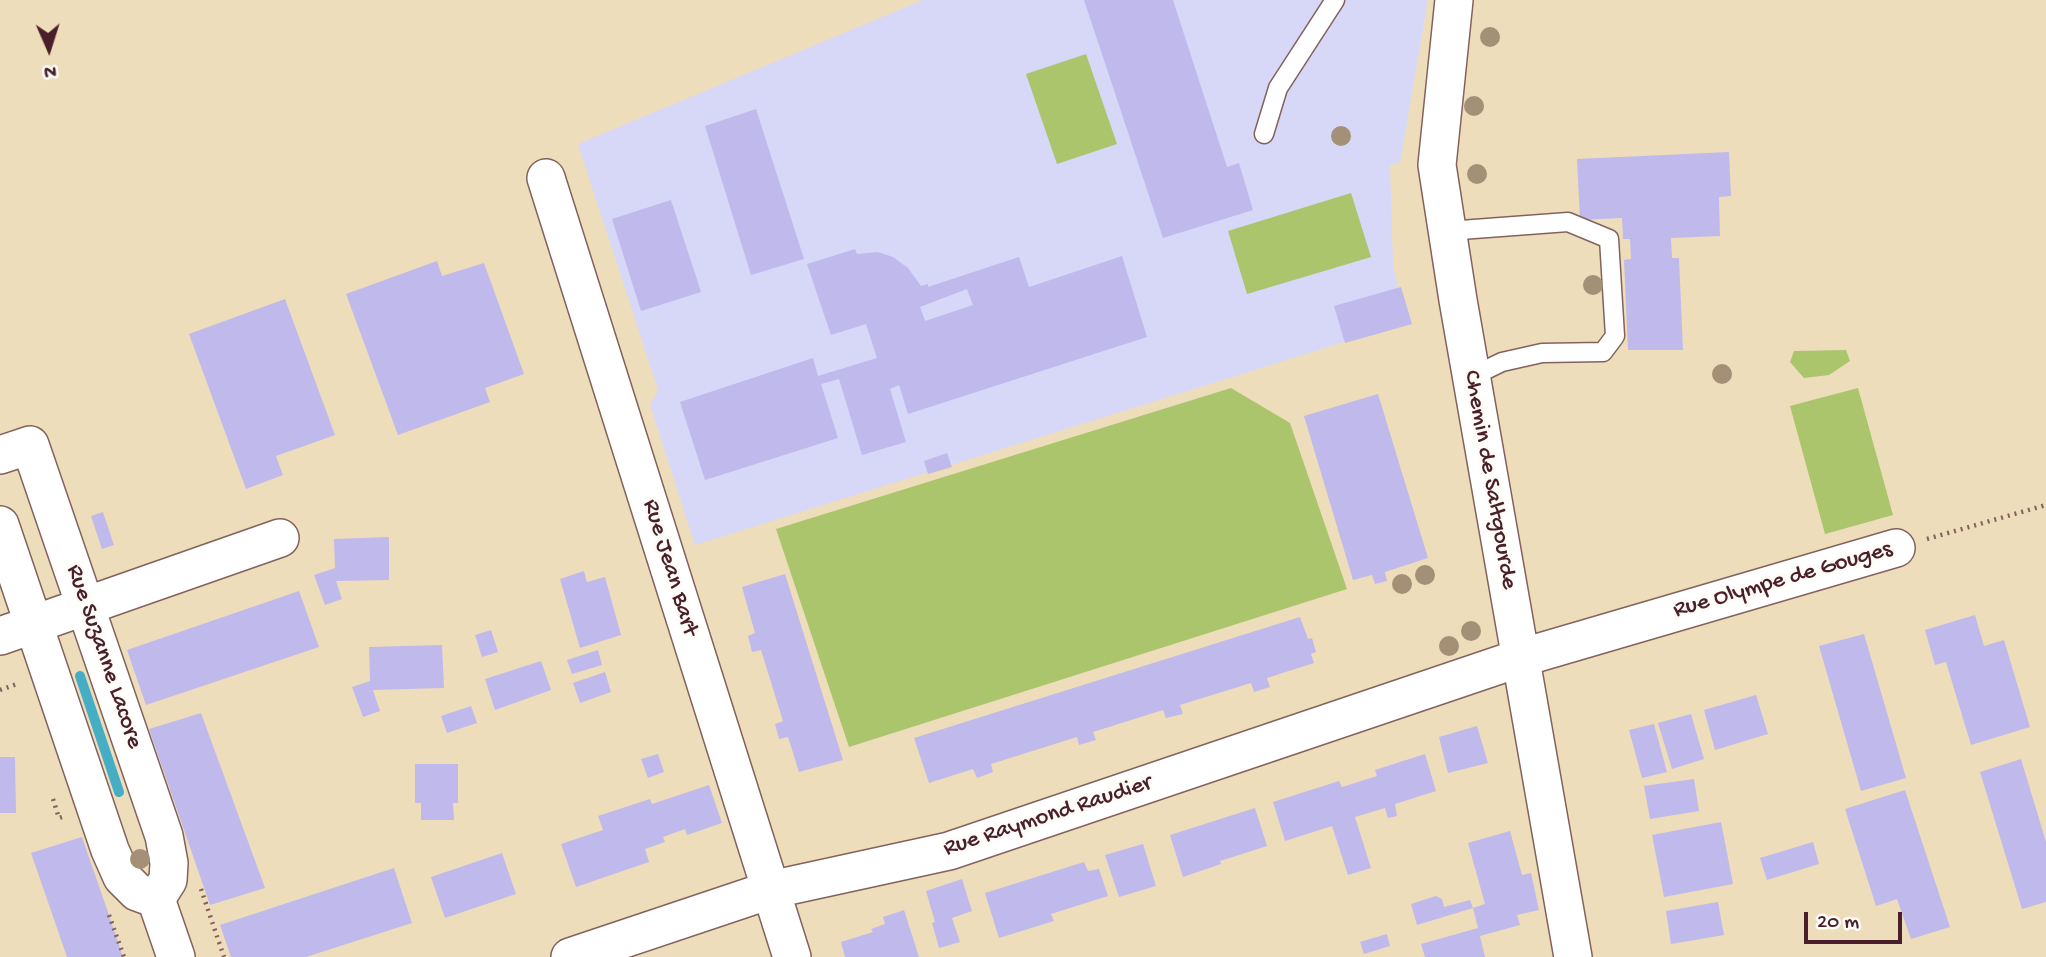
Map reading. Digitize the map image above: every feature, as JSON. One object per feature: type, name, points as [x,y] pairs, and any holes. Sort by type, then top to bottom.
[{"type":"street","name":"Chemin de Saltgourde","points":[[1454,0],[1437,165],[1471,377],[1573,957]]},
{"type":"street","name":"Rue Jean Bart","points":[[546,178],[792,957]]},
{"type":"street","name":"Rue Suzanne Lacore","points":[[0,456],[30,444],[163,831],[169,863],[168,880],[156,899]]},
{"type":"street","points":[[0,525],[17,630],[122,877],[137,892],[156,899],[176,957]]},
{"type":"street","points":[[17,630],[280,538]]},
{"type":"street","name":"Rue Olympe de Gouges","points":[[1520,658],[1896,548]]},
{"type":"street","name":"Rue Raymond Raudier","points":[[570,957],[770,890],[949,851],[1520,658]]},
{"type":"street","points":[[110,850],[116,830],[128,823],[144,820],[163,831]]},
{"type":"lane","points":[[1264,134],[1278,88],[1335,0]]},
{"type":"lane","points":[[1447,231],[1568,222],[1609,239],[1615,336],[1603,352],[1542,353],[1502,362],[1471,377]]},
{"type":"path","name":"Rue Olympe de Gouges","points":[[1896,548],[2046,505]]},
{"type":"shaded area","points":[[923,0],[1428,0],[1400,163],[1390,165],[1393,264],[1405,323],[695,545],[650,405],[658,390],[578,144]]},
{"type":"green space","points":[[1086,54],[1117,144],[1057,164],[1026,74]]},
{"type":"green space","points":[[1351,193],[1371,257],[1247,294],[1228,231]]},
{"type":"green space","points":[[1846,350],[1850,361],[1829,375],[1804,378],[1790,362],[1794,351]]},
{"type":"green space","points":[[1231,388],[1290,423],[1347,589],[849,747],[776,529]]},
{"type":"green space","points":[[1858,388],[1893,515],[1825,534],[1790,406]]},
{"type":"building","points":[[1084,0],[1173,0],[1227,167],[1239,163],[1253,210],[1163,238]]},
{"type":"building","points":[[756,109],[804,259],[751,275],[705,126]]},
{"type":"building","points":[[1729,152],[1731,196],[1719,197],[1720,236],[1671,238],[1672,258],[1679,258],[1683,350],[1628,350],[1624,260],[1631,259],[1630,239],[1623,239],[1622,218],[1580,220],[1577,159]]},
{"type":"building","points":[[671,200],[701,292],[641,311],[612,219]]},
{"type":"building","points":[[855,249],[857,254],[878,252],[893,257],[908,268],[921,286],[928,284],[928,287],[1019,257],[1029,287],[1122,256],[1147,337],[908,414],[899,385],[890,389],[906,442],[862,455],[839,379],[821,384],[838,438],[705,480],[680,402],[813,358],[818,376],[877,358],[866,324],[831,335],[807,264]],"holes":[[[967,289],[973,305],[925,321],[920,307]]]},
{"type":"building","points":[[437,261],[442,276],[484,263],[524,374],[485,388],[490,402],[398,435],[346,294]]},
{"type":"building","points":[[1401,287],[1412,324],[1345,343],[1334,306]]},
{"type":"building","points":[[285,299],[335,435],[276,456],[283,475],[246,489],[189,334]]},
{"type":"building","points":[[1378,394],[1428,558],[1385,572],[1387,581],[1375,584],[1372,575],[1353,580],[1304,416]]},
{"type":"building","points":[[947,453],[952,467],[928,474],[924,461]]},
{"type":"building","points":[[103,512],[114,545],[102,549],[91,516]]},
{"type":"building","points":[[389,537],[389,580],[336,581],[342,599],[325,605],[314,575],[335,568],[334,539]]},
{"type":"building","points":[[584,571],[587,582],[605,577],[621,635],[580,648],[560,579]]},
{"type":"building","points":[[785,574],[843,760],[799,772],[788,737],[779,739],[775,724],[783,721],[761,650],[752,652],[748,636],[755,633],[742,587]]},
{"type":"building","points":[[299,591],[319,647],[146,705],[127,650]]},
{"type":"building","points":[[1975,615],[1984,646],[2004,640],[2030,727],[1971,745],[1946,662],[1935,665],[1925,630]]},
{"type":"building","points":[[1300,617],[1308,639],[1312,638],[1316,652],[1311,654],[1314,663],[1267,678],[1270,687],[1254,692],[1251,683],[1180,705],[1183,714],[1166,718],[1163,710],[1093,732],[1096,740],[1079,745],[1077,737],[991,764],[993,772],[977,778],[973,769],[929,783],[914,738]]},
{"type":"building","points":[[491,630],[498,652],[482,657],[475,635]]},
{"type":"building","points":[[1864,634],[1906,778],[1861,791],[1819,646]]},
{"type":"building","points":[[442,645],[444,688],[373,690],[380,711],[363,717],[352,687],[370,681],[369,647]]},
{"type":"building","points":[[598,650],[602,665],[572,674],[567,660]]},
{"type":"building","points":[[541,661],[551,690],[495,710],[485,679]]},
{"type":"building","points":[[605,672],[611,692],[580,703],[573,683]]},
{"type":"building","points":[[1756,695],[1768,734],[1715,750],[1704,710]]},
{"type":"building","points":[[471,706],[477,723],[447,733],[441,716]]},
{"type":"building","points":[[201,713],[265,888],[210,905],[149,729]]},
{"type":"building","points":[[1691,714],[1704,759],[1672,769],[1658,723]]},
{"type":"building","points":[[1654,724],[1667,772],[1642,778],[1629,730]]},
{"type":"building","points":[[1477,726],[1488,763],[1448,773],[1439,737]]},
{"type":"building","points":[[658,754],[664,772],[648,778],[641,759]]},
{"type":"building","points":[[1425,754],[1436,791],[1395,804],[1397,816],[1388,818],[1385,808],[1355,817],[1371,868],[1348,875],[1332,826],[1285,841],[1273,802],[1339,781],[1342,787],[1377,776],[1375,770]]},
{"type":"building","points":[[0,757],[15,757],[16,813],[0,813]]},
{"type":"building","points":[[2021,759],[2046,842],[2046,902],[2022,909],[1980,772]]},
{"type":"building","points":[[415,764],[458,764],[458,803],[453,803],[454,820],[421,820],[421,803],[415,803]]},
{"type":"building","points":[[1694,779],[1699,811],[1650,819],[1644,786]]},
{"type":"building","points":[[709,785],[722,823],[687,835],[685,829],[663,837],[665,842],[645,849],[649,862],[576,887],[561,844],[603,830],[598,816],[650,799],[652,804]]},
{"type":"building","points":[[1905,790],[1950,927],[1911,939],[1897,899],[1876,906],[1845,809]]},
{"type":"building","points":[[1255,808],[1267,846],[1220,861],[1221,864],[1183,877],[1170,835]]},
{"type":"building","points":[[1721,822],[1733,884],[1664,897],[1652,835]]},
{"type":"building","points":[[1510,831],[1522,875],[1531,873],[1539,910],[1517,915],[1520,925],[1480,936],[1485,957],[1425,957],[1421,944],[1478,928],[1473,908],[1485,904],[1468,843]]},
{"type":"building","points":[[82,837],[123,957],[67,957],[31,853]]},
{"type":"building","points":[[1813,842],[1819,864],[1767,880],[1760,858]]},
{"type":"building","points":[[1143,844],[1156,886],[1119,897],[1105,855]]},
{"type":"building","points":[[502,853],[516,894],[445,918],[431,877]]},
{"type":"building","points":[[1084,862],[1088,871],[1099,869],[1108,896],[1051,914],[1054,921],[999,938],[985,893]]},
{"type":"building","points":[[394,868],[412,923],[306,957],[231,957],[220,925]]},
{"type":"building","points":[[962,879],[972,911],[952,918],[960,942],[939,948],[926,891]]},
{"type":"building","points":[[1436,896],[1442,899],[1444,907],[1470,900],[1473,908],[1417,925],[1411,904]]},
{"type":"building","points":[[1718,902],[1724,935],[1671,944],[1666,911]]},
{"type":"building","points":[[904,910],[919,957],[845,957],[841,942],[873,932],[871,929],[885,924],[883,917]]},
{"type":"building","points":[[1387,934],[1390,946],[1364,954],[1360,942]]},
{"type":"waterway","points":[[80,676],[119,792]]}]
